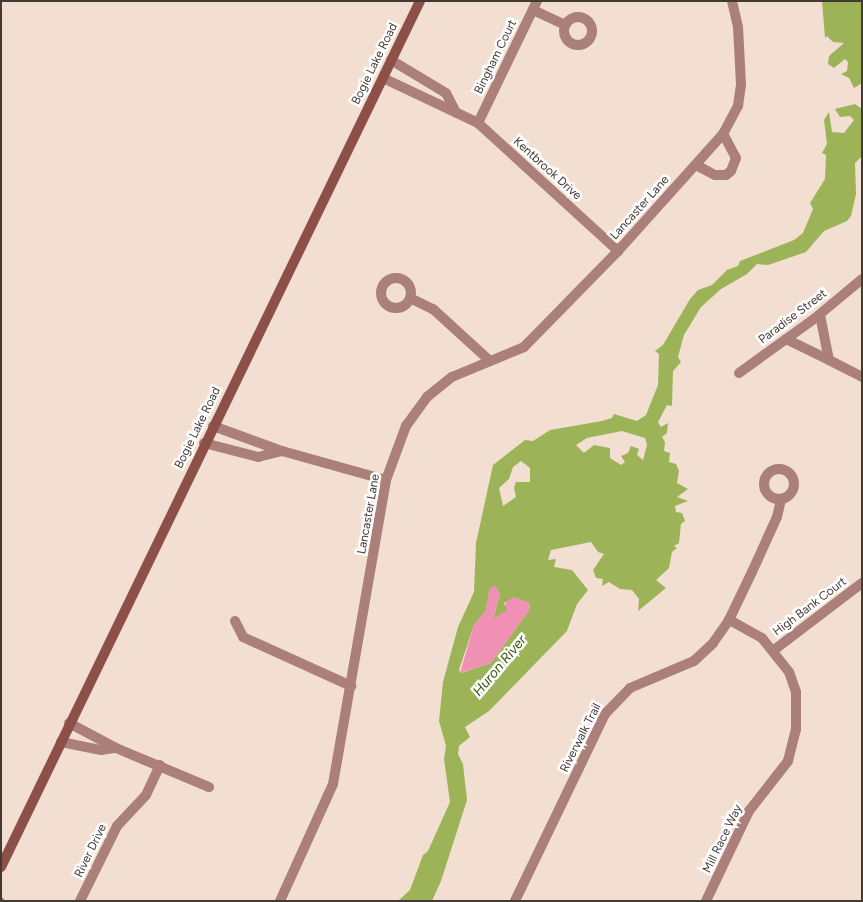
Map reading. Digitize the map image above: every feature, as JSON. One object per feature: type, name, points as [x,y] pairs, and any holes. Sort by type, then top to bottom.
[{"type":"main road","name":"Bogie Lake Road","points":[[1,867],[204,443],[420,1]]},
{"type":"street","name":"Lancaster Lane","points":[[280,901],[333,784],[352,686],[386,480],[406,426],[427,397],[452,377],[524,347],[618,251],[723,134],[738,106],[741,84],[738,27],[732,1]]},
{"type":"street","points":[[535,6],[565,25]]},
{"type":"street","name":"Bingham Court","points":[[478,123],[535,6]]},
{"type":"street","points":[[391,60],[446,93],[456,112]]},
{"type":"street","name":"Kentbrook Drive","points":[[382,78],[478,123],[618,251]]},
{"type":"street","points":[[696,165],[715,174],[726,175],[731,171],[736,158],[723,134]]},
{"type":"street","name":"Paradise Street","points":[[739,373],[820,315],[862,279]]},
{"type":"street","points":[[410,298],[433,310],[490,360]]},
{"type":"street","points":[[820,315],[829,360]]},
{"type":"street","points":[[786,339],[862,378]]},
{"type":"street","points":[[213,426],[282,451],[386,480]]},
{"type":"street","points":[[204,443],[258,457],[282,451]]},
{"type":"street","name":"Riverwalk Trail","points":[[515,901],[605,714],[637,683],[700,657],[729,620],[777,516],[781,499]]},
{"type":"street","name":"High Bank Court","points":[[774,650],[862,583]]},
{"type":"street","name":"Mill Race Way","points":[[706,901],[749,811],[785,766],[793,749],[798,710],[796,692],[788,672],[774,650],[750,630],[729,620]]},
{"type":"street","points":[[235,622],[243,636],[352,686]]},
{"type":"street","points":[[70,723],[116,748],[209,787]]},
{"type":"street","points":[[60,742],[101,750],[116,748]]},
{"type":"street","name":"River Drive","points":[[80,901],[117,826],[146,794],[160,765]]},
{"type":"shaded area","points":[[495,586],[500,594],[493,618],[505,606],[507,599],[514,597],[529,603],[530,609],[491,663],[460,673],[474,625],[486,610],[488,589]]},
{"type":"water","points":[[822,1],[862,1],[862,83],[854,88],[849,78],[841,74],[847,71],[848,62],[845,59],[834,68],[828,64],[829,56],[844,43],[833,42],[827,36],[825,38]]},
{"type":"water","name":"Huron River","points":[[855,104],[862,109],[862,156],[855,163],[856,194],[851,216],[847,221],[824,231],[806,252],[768,265],[757,264],[747,274],[721,289],[701,307],[684,335],[678,357],[681,362],[673,371],[672,406],[667,405],[658,422],[661,427],[668,423],[667,433],[662,437],[665,442],[664,451],[670,453],[669,462],[676,464],[679,471],[677,483],[688,489],[677,497],[688,501],[675,506],[676,512],[682,513],[685,521],[681,524],[679,543],[674,546],[677,548],[672,552],[669,568],[656,580],[666,588],[638,611],[639,599],[632,590],[620,589],[609,582],[602,586],[603,579],[596,578],[593,570],[604,554],[598,552],[591,542],[551,550],[548,560],[556,559],[554,567],[572,570],[588,590],[577,604],[567,631],[489,711],[465,727],[470,737],[459,746],[458,754],[463,764],[467,800],[441,881],[432,901],[398,901],[410,890],[423,855],[428,851],[450,802],[444,759],[446,746],[439,721],[443,682],[458,627],[474,592],[476,543],[493,465],[525,440],[533,441],[550,430],[602,421],[612,418],[614,414],[637,421],[646,415],[658,385],[659,354],[655,351],[663,345],[690,299],[698,290],[712,285],[727,270],[738,266],[740,261],[794,240],[803,233],[813,209],[810,203],[825,179],[826,155],[822,153],[827,144],[824,120],[829,112],[832,132],[844,133],[854,120],[850,116],[840,117],[835,109]],"holes":[[[622,431],[645,438],[647,445],[643,460],[637,455],[639,449],[631,446],[628,453],[621,456],[625,462],[621,465],[610,458],[610,448],[594,445],[584,453],[576,445],[587,438]],[[521,461],[530,468],[530,482],[516,482],[514,488],[516,497],[503,506],[499,488],[509,479],[513,467]],[[495,586],[500,594],[493,619],[507,610],[504,603],[514,597],[529,603],[530,609],[491,663],[461,673],[459,670],[474,625],[486,610],[489,589]]]}]
